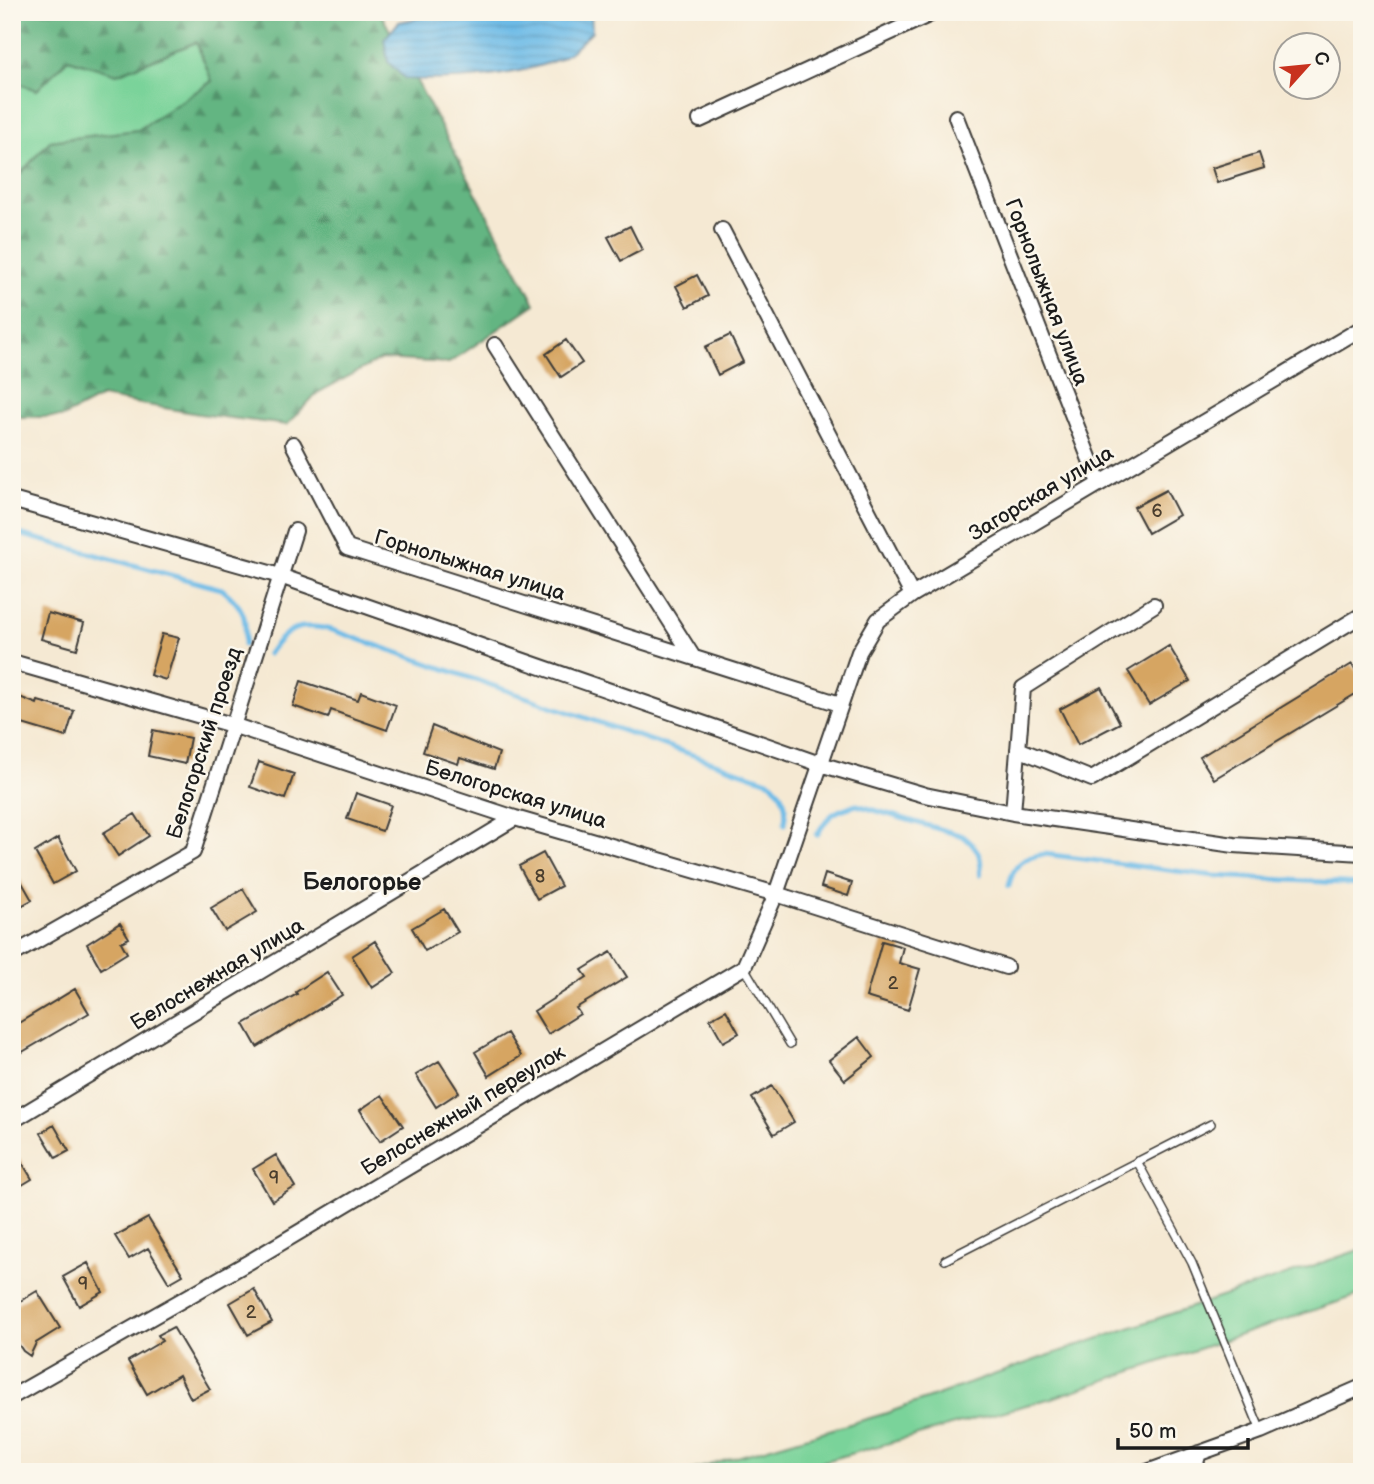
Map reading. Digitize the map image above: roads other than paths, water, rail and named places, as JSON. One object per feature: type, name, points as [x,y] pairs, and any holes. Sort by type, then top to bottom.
[{"type":"street","points":[[700,120],[935,12]]},
{"type":"street","name":"Горнолыжная улица","points":[[956,117],[1099,483]]},
{"type":"street","points":[[722,230],[912,595]]},
{"type":"street","name":"Загорская улица","points":[[820,764],[859,652],[878,620],[912,595],[1362,328]]},
{"type":"street","points":[[495,345],[693,657]]},
{"type":"street","name":"Горнолыжная улица","points":[[293,444],[347,548],[840,704]]},
{"type":"street","points":[[12,500],[279,576],[820,764],[925,795],[1013,813],[1234,845],[1362,853]]},
{"type":"street","name":"Белогорский проезд","points":[[12,955],[193,852],[295,531]]},
{"type":"street","points":[[1013,813],[1023,688],[1154,605]]},
{"type":"street","points":[[1018,748],[1092,779],[1362,615]]},
{"type":"street","name":"Белогорская улица","points":[[12,662],[232,725],[515,818],[776,894],[1006,967]]},
{"type":"street","points":[[744,967],[776,894],[820,764]]},
{"type":"street","name":"Белоснежная улица","points":[[12,1121],[515,818]]},
{"type":"street","name":"Белоснежный переулок","points":[[15,1395],[324,1217],[744,967]]},
{"type":"street","points":[[1147,1472],[1261,1431],[1362,1387]]},
{"type":"street","points":[[1193,1472],[1199,1453]]},
{"type":"lane","points":[[744,967],[790,1044]]},
{"type":"lane","points":[[945,1260],[1211,1124]]},
{"type":"lane","points":[[1137,1161],[1192,1263],[1261,1431]]},
{"type":"water","points":[[445,12],[591,12],[592,31],[565,56],[536,67],[480,77],[405,79],[388,62],[384,39],[399,22]]},
{"type":"waterway","points":[[12,532],[222,589],[243,613],[244,645]]},
{"type":"waterway","points":[[268,654],[288,632],[295,629],[311,627],[332,630],[771,782],[784,801],[785,824]]},
{"type":"waterway","points":[[817,835],[833,814],[857,805],[963,836],[978,853],[980,875]]},
{"type":"waterway","points":[[1009,886],[1020,863],[1045,854],[1215,876],[1362,884]]},
{"type":"district","name":"Белогорье","points":[[362,882]]}]
